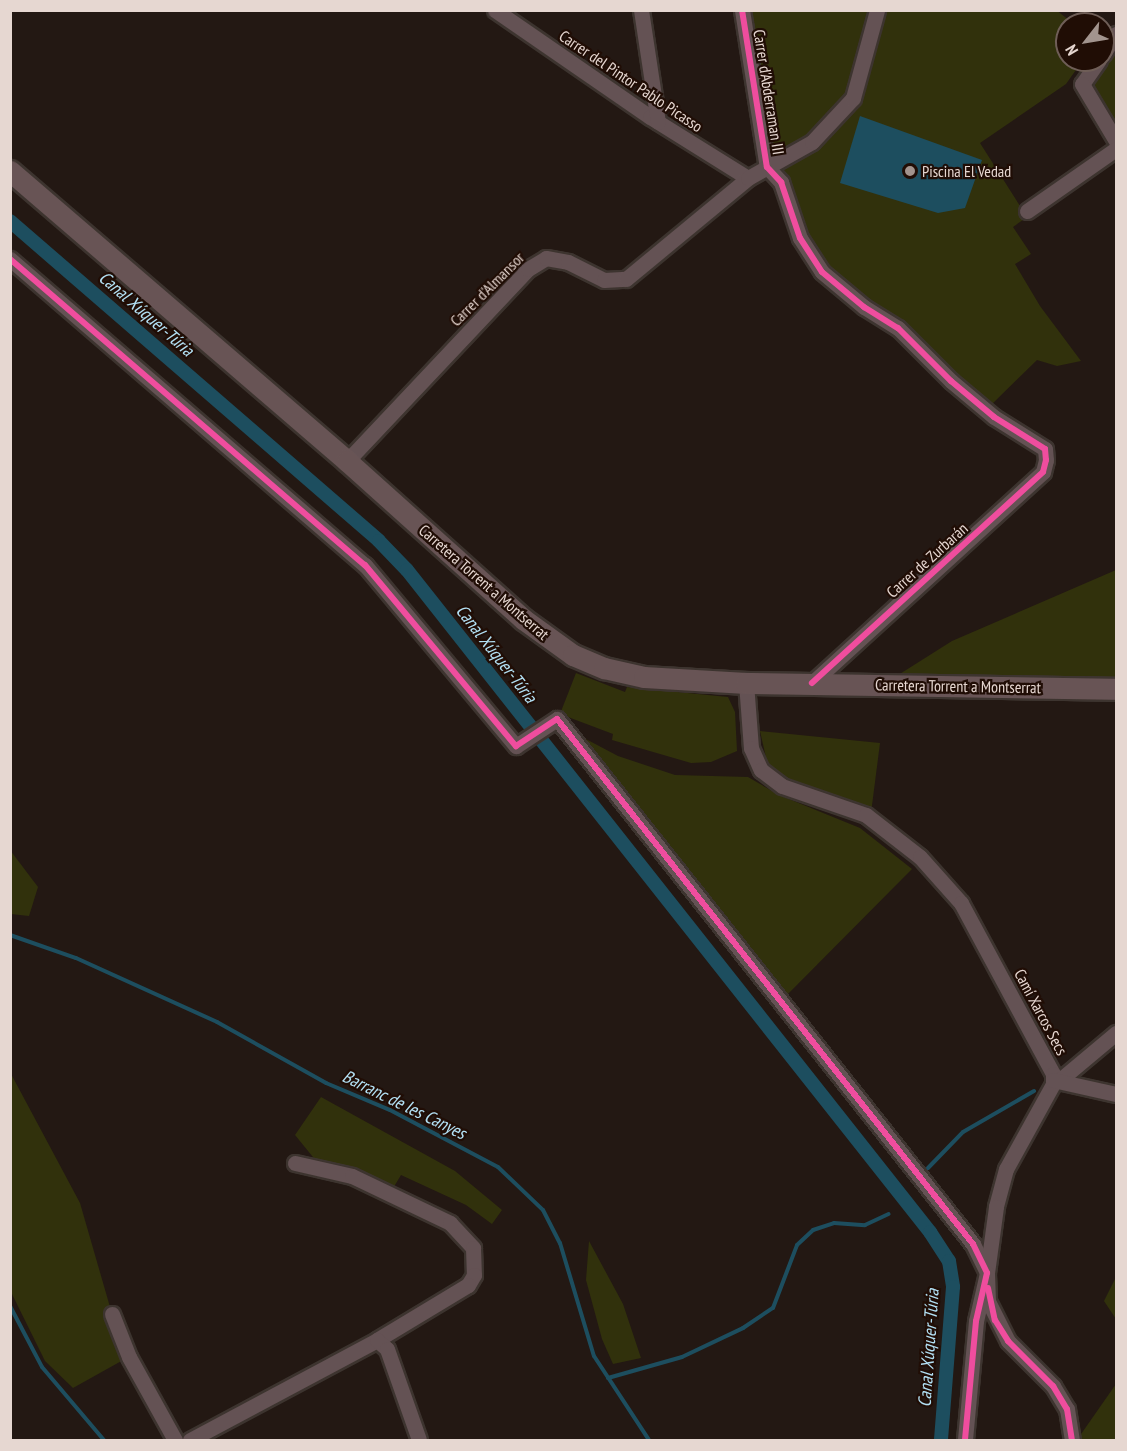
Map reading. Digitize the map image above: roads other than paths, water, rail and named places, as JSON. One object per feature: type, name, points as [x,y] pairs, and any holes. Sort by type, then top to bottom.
[{"type":"main road","name":"Carretera Torrent a Montserrat","points":[[10,171],[347,461],[523,619],[573,655],[604,668],[644,677],[746,683],[1116,689]]},
{"type":"street","name":"Carrer del Pintor Pablo Picasso","points":[[495,10],[658,122],[748,178]]},
{"type":"street","points":[[640,10],[658,122]]},
{"type":"street","name":"Carrer d'Abderraman III","points":[[742,10],[767,167],[781,182],[800,238],[822,273],[864,308],[898,328],[994,417],[1044,449]]},
{"type":"street","name":"Carrer d'Almansor","points":[[347,461],[528,269],[546,258],[568,262],[604,280],[626,279],[748,178],[812,142],[854,98],[877,10]]},
{"type":"street","points":[[1090,72],[1082,84],[1116,141]]},
{"type":"street","points":[[1027,211],[1116,149]]},
{"type":"street","points":[[10,259],[371,571],[469,695],[516,746],[557,719],[972,1244],[987,1273],[976,1321],[965,1440]]},
{"type":"street","name":"Carrer de Zurbarán","points":[[812,683],[1042,472],[1044,449]]},
{"type":"street","name":"Camí Xarcos Secs","points":[[746,683],[751,748],[761,770],[782,786],[866,815],[920,857],[950,888],[978,933],[1057,1079],[1006,1169],[996,1207],[987,1273],[988,1301],[995,1320],[1008,1341],[1053,1386],[1066,1409],[1072,1440]]},
{"type":"street","points":[[1057,1079],[1116,1034]]},
{"type":"street","points":[[1057,1079],[1116,1094]]},
{"type":"street","points":[[190,1440],[377,1340],[468,1285],[474,1275],[473,1248],[450,1223],[352,1176],[295,1163]]},
{"type":"street","points":[[112,1314],[129,1357],[175,1440]]},
{"type":"street","points":[[377,1340],[387,1349],[419,1440]]},
{"type":"water","name":"Piscina El Vedad","points":[[860,116],[982,160],[965,208],[938,213],[840,183]]},
{"type":"waterway","name":"Canal Xúquer-Túria","points":[[10,221],[379,541],[407,570],[930,1232],[949,1261],[953,1287],[941,1440]]},
{"type":"waterway","name":"Barranc de les Canyes","points":[[10,935],[76,958],[217,1022],[326,1083],[390,1110],[498,1167],[543,1210],[560,1243],[594,1356],[649,1440]]},
{"type":"waterway","points":[[928,1168],[963,1132],[1034,1091]]},
{"type":"waterway","points":[[608,1378],[682,1357],[743,1328],[773,1308],[797,1245],[813,1230],[834,1223],[865,1225],[889,1214]]},
{"type":"waterway","points":[[10,1306],[42,1367],[104,1440]]},
{"type":"place","name":"Piscina El Vedad","points":[[910,171]]}]
